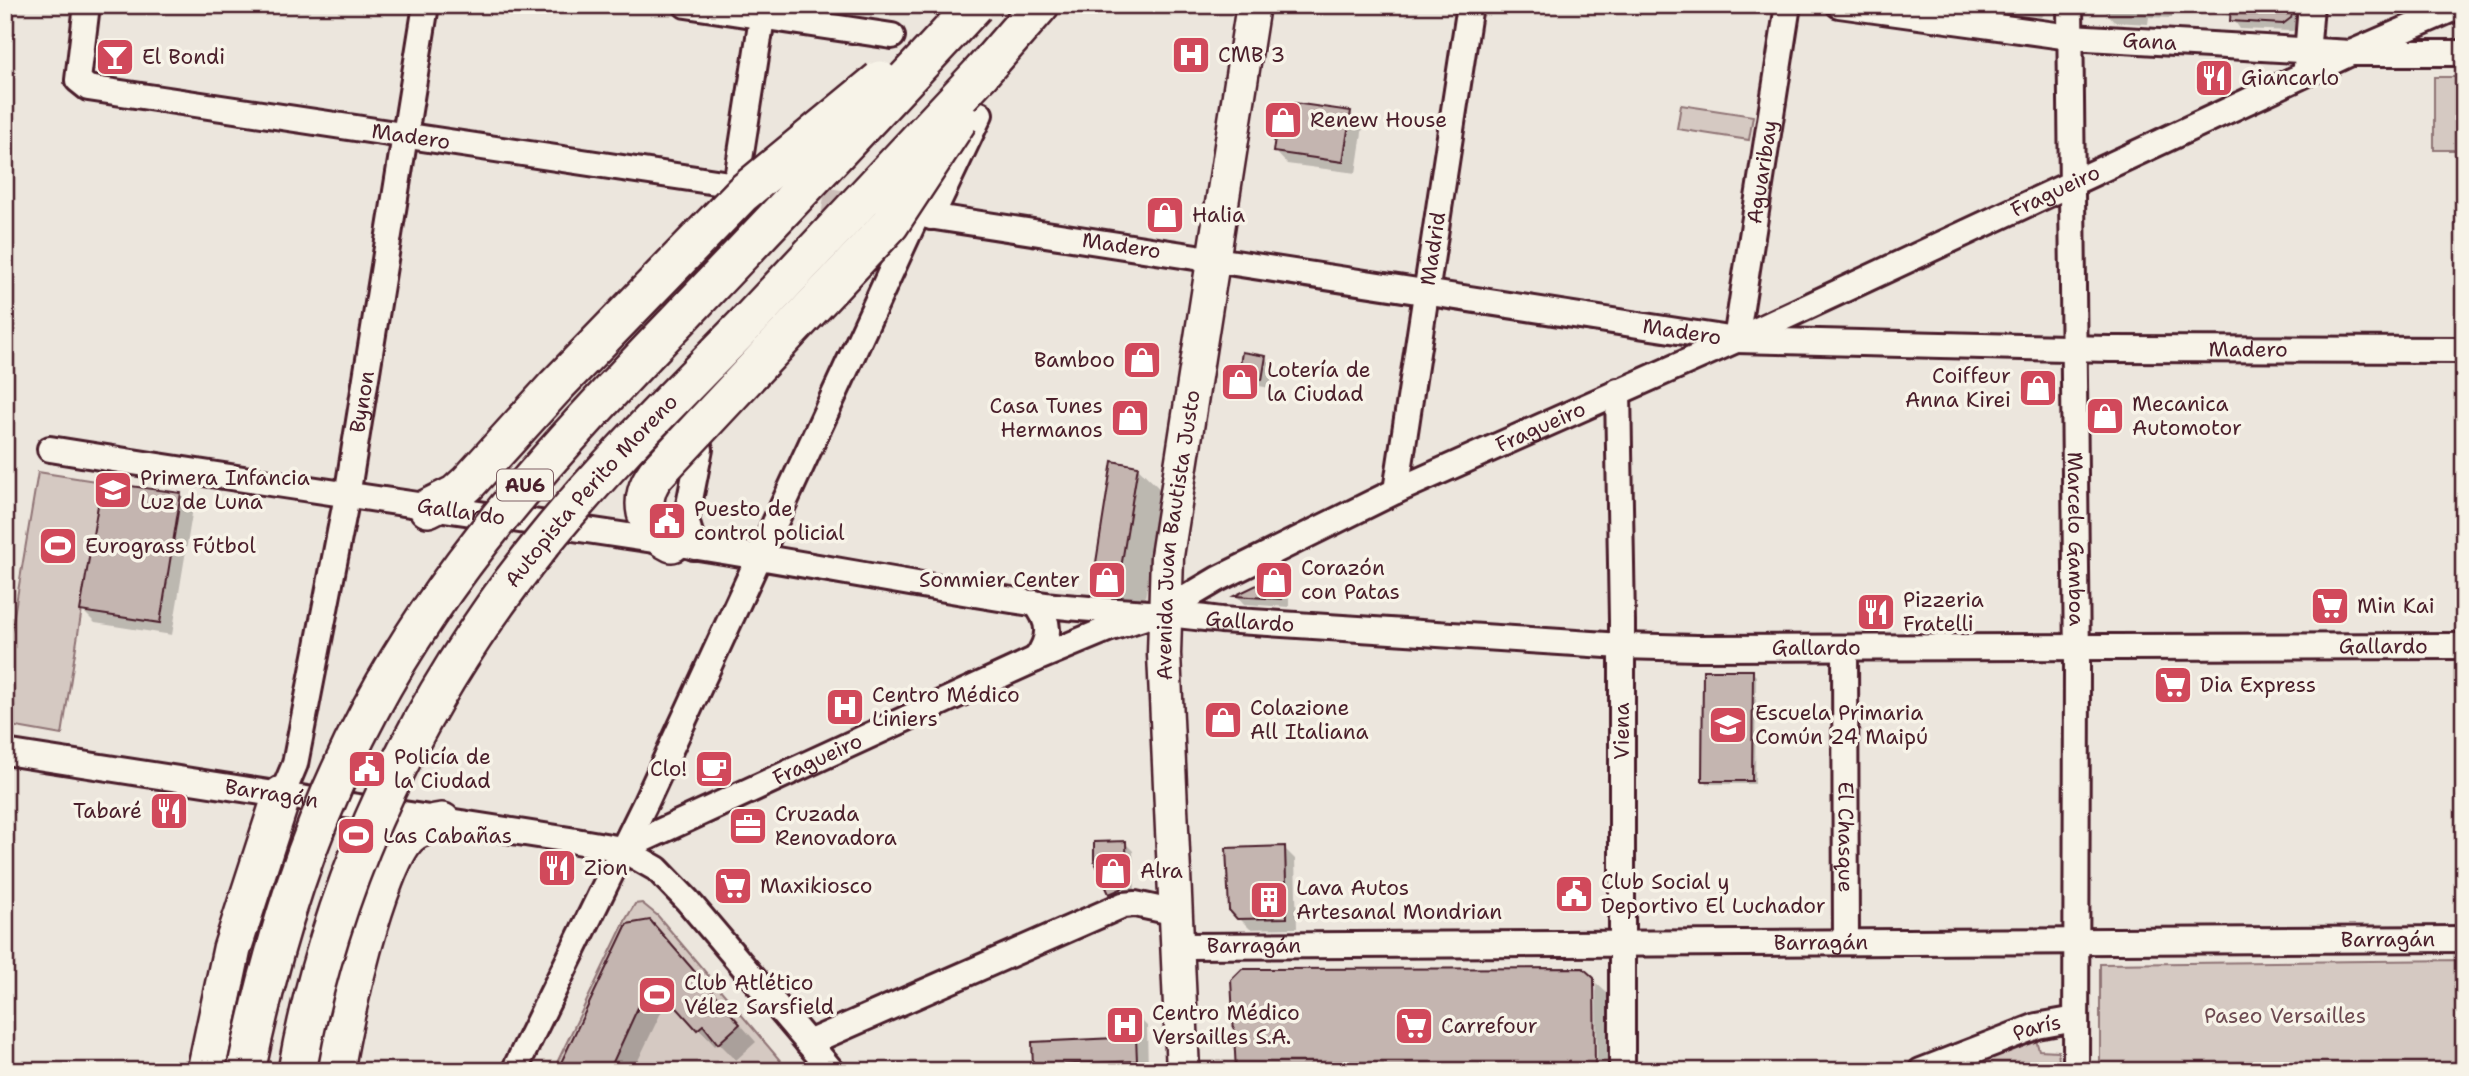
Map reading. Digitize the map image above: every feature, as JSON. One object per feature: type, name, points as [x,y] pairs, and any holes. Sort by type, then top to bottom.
[{"type":"highway","points":[[428,508],[456,494],[468,483],[556,386],[742,194],[974,5]]},
{"type":"highway","name":"AU6","points":[[246,1071],[279,932],[312,833],[370,709],[446,586],[550,454],[974,5]]},
{"type":"highway","name":"Autopista Perito Moreno","points":[[297,1071],[328,939],[382,796],[441,687],[498,600],[543,542],[641,430],[981,73],[1040,5]]},
{"type":"highway","points":[[683,545],[653,528],[645,513],[645,493],[656,474],[890,224],[957,124],[981,73]]},
{"type":"highway","points":[[208,1059],[232,948],[282,795]]},
{"type":"highway","points":[[335,1067],[362,953],[390,865],[407,837],[428,824],[442,822]]},
{"type":"main road","name":"Avenida Juan Bautista Justo","points":[[1184,1071],[1164,611],[1171,517],[1215,259],[1253,5]]},
{"type":"street","name":"Madero","points":[[87,5],[77,64],[78,80],[88,88],[736,185],[763,11]]},
{"type":"street","name":"Bynon","points":[[282,795],[295,764],[347,496],[426,5]]},
{"type":"street","points":[[686,5],[763,11],[892,36]]},
{"type":"street","name":"Madrid","points":[[1396,491],[1470,5]]},
{"type":"street","name":"Aguaribay","points":[[1736,340],[1788,5]]},
{"type":"street","name":"Gana","points":[[1839,5],[2070,37],[2351,53],[2464,53]]},
{"type":"street","name":"Marcelo Gamboa","points":[[2070,5],[2077,645],[2076,1071]]},
{"type":"street","points":[[2305,75],[2311,5]]},
{"type":"street","name":"Fragueiro","points":[[622,849],[1036,659],[1108,629],[1164,611],[1218,579],[1396,491],[1736,340],[2351,53],[2462,5]]},
{"type":"street","points":[[514,1071],[622,849],[919,215],[980,114]]},
{"type":"street","name":"Madero","points":[[919,215],[1736,340],[2072,348],[2464,350]]},
{"type":"street","name":"Viena","points":[[1618,391],[1622,646],[1622,1071]]},
{"type":"street","name":"Gallardo","points":[[50,449],[683,545],[1035,603],[1106,611],[1164,611],[1220,620],[1622,646],[2464,646]]},
{"type":"street","points":[[683,545],[700,449]]},
{"type":"street","points":[[1035,603],[1045,615],[1049,631],[1045,646],[1036,659]]},
{"type":"street","name":"El Chasque","points":[[1845,648],[1846,942]]},
{"type":"street","name":"Barragán","points":[[5,752],[622,849]]},
{"type":"street","points":[[622,849],[638,855],[666,877],[832,1071]]},
{"type":"street","points":[[808,1043],[1123,905],[1135,904],[1177,913]]},
{"type":"street","name":"Barragán","points":[[1179,946],[2464,939]]},
{"type":"street","name":"París","points":[[1921,1071],[2037,1026],[2076,1018]]},
{"type":"green space","points":[[2434,77],[2458,77],[2459,150],[2434,150]]},
{"type":"green space","points":[[1681,105],[1753,116],[1749,140],[1677,129]]},
{"type":"green space","name":"Eurograss Fútbol","points":[[38,472],[102,482],[62,735],[5,725],[5,669]]},
{"type":"green space","name":"Club Atlético Vélez Sarsfield","points":[[642,903],[658,916],[789,1071],[553,1071],[626,919],[635,904]]},
{"type":"green space","name":"Paseo Versailles","points":[[2464,960],[2464,1071],[2102,1071],[2100,1065],[2100,964]]},
{"type":"green space","points":[[2036,1040],[2039,1050],[2058,1051],[2060,1071],[1955,1071]]},
{"type":"building","points":[[2231,5],[2295,5],[2291,18],[2283,24],[2230,21]]},
{"type":"building","points":[[1280,101],[1351,111],[1343,162],[1273,152]]},
{"type":"building","points":[[1242,352],[1266,356],[1262,380],[1238,377]]},
{"type":"building","points":[[1112,461],[1138,466],[1117,592],[1092,588]]},
{"type":"building","points":[[102,482],[181,493],[160,623],[80,611]]},
{"type":"building","name":"Corazón con Patas","points":[[1282,573],[1282,599],[1234,596]]},
{"type":"building","name":"Escuela Primaria Común 24 Maipú","points":[[1703,670],[1753,670],[1752,781],[1702,781]]},
{"type":"building","name":"Alra","points":[[1126,841],[1127,882],[1121,889],[1109,894],[1094,860],[1094,842]]},
{"type":"building","name":"Lava Autos Artesanal Mondrian","points":[[1285,846],[1287,918],[1237,919],[1229,910],[1226,848]]},
{"type":"building","points":[[650,920],[740,1024],[718,1044],[703,1025],[697,1030],[651,979],[609,1071],[557,1071],[627,924]]},
{"type":"building","name":"Carrefour","points":[[1583,968],[1594,978],[1595,1071],[1236,1071],[1231,980],[1242,969]]},
{"type":"building","points":[[1135,1012],[1137,1061],[1033,1066],[1032,1042],[1115,1038],[1114,1013]]},
{"type":"tunnel","points":[[788,194],[866,206]]},
{"type":"place","name":"CMB 3","points":[[1191,55]]},
{"type":"place","name":"El Bondi","points":[[115,57]]},
{"type":"place","name":"Giancarlo","points":[[2214,78]]},
{"type":"place","name":"Renew House","points":[[1283,120]]},
{"type":"place","name":"Halia","points":[[1165,215]]},
{"type":"place","name":"Bamboo","points":[[1142,360]]},
{"type":"place","name":"Lotería de la Ciudad","points":[[1240,382]]},
{"type":"place","name":"Coiffeur Anna Kirei","points":[[2038,388]]},
{"type":"place","name":"Mecanica Automotor","points":[[2105,416]]},
{"type":"place","name":"Casa Tunes Hermanos","points":[[1130,418]]},
{"type":"place","name":"Primera Infancia Luz de Luna","points":[[113,490]]},
{"type":"place","name":"Puesto de control policial","points":[[667,521]]},
{"type":"place","name":"Eurograss Fútbol","points":[[58,546]]},
{"type":"place","name":"Sommier Center","points":[[1107,580]]},
{"type":"place","name":"Corazón con Patas","points":[[1274,580]]},
{"type":"place","name":"Min Kai","points":[[2330,606]]},
{"type":"place","name":"Pizzeria Fratelli","points":[[1876,612]]},
{"type":"place","name":"Dia Express","points":[[2173,685]]},
{"type":"place","name":"Centro Médico Liniers","points":[[845,707]]},
{"type":"place","name":"Colazione All Italiana","points":[[1223,720]]},
{"type":"place","name":"Escuela Primaria Común 24 Maipú","points":[[1728,725]]},
{"type":"place","name":"Policía de la Ciudad","points":[[367,769]]},
{"type":"place","name":"Clo!","points":[[714,769]]},
{"type":"place","name":"Tabaré","points":[[169,811]]},
{"type":"place","name":"Cruzada Renovadora","points":[[748,826]]},
{"type":"place","name":"Las Cabañas","points":[[356,836]]},
{"type":"place","name":"Zion","points":[[557,868]]},
{"type":"place","name":"Alra","points":[[1113,871]]},
{"type":"place","name":"Maxikiosco","points":[[733,886]]},
{"type":"place","name":"Club Social y Deportivo El Luchador","points":[[1574,894]]},
{"type":"place","name":"Lava Autos Artesanal Mondrian","points":[[1269,900]]},
{"type":"place","name":"Club Atlético Vélez Sarsfield","points":[[657,995]]},
{"type":"place","name":"Centro Médico Versailles S.A.","points":[[1125,1025]]},
{"type":"place","name":"Carrefour","points":[[1414,1026]]}]
